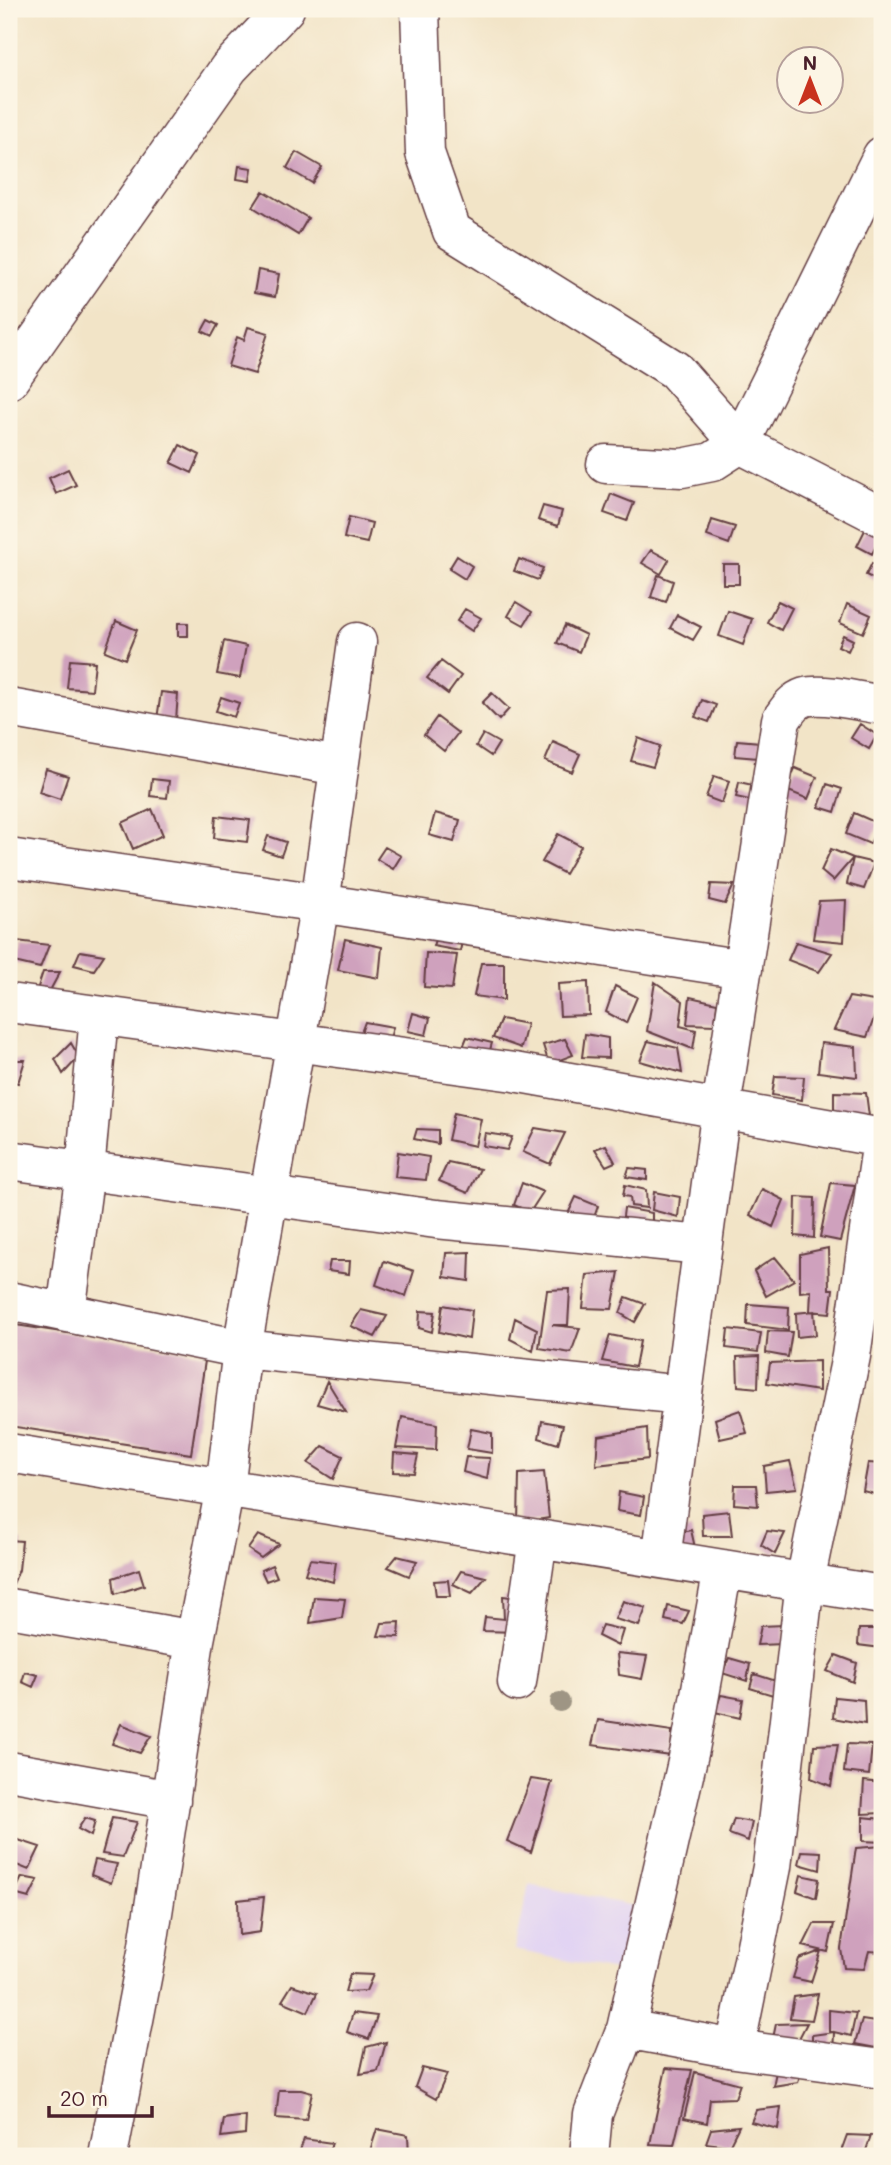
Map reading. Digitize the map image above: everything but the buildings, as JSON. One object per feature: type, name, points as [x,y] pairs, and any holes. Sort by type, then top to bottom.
[{"type":"street","points":[[9,380],[229,68],[285,9]]},
{"type":"street","points":[[421,9],[425,153],[452,230],[675,370],[740,444],[882,517]]},
{"type":"street","points":[[606,464],[682,468],[712,462],[740,444],[882,156]]},
{"type":"street","points":[[108,2156],[147,1952],[195,1640],[225,1488],[242,1349],[320,903],[357,642]]},
{"type":"street","points":[[660,1559],[721,1108],[782,720],[792,704],[806,697],[829,697],[882,705]]},
{"type":"street","points":[[9,708],[340,766]]},
{"type":"street","points":[[9,858],[743,969]]},
{"type":"street","points":[[9,1003],[514,1072],[882,1139],[851,1356],[804,1582],[772,1867],[735,2049]]},
{"type":"street","points":[[66,1312],[85,1171],[99,1016]]},
{"type":"street","points":[[9,1160],[436,1219],[702,1245]]},
{"type":"street","points":[[9,1301],[242,1349],[682,1395]]},
{"type":"street","points":[[9,1453],[882,1595]]},
{"type":"street","points":[[517,1682],[538,1539]]},
{"type":"street","points":[[589,2156],[593,2114],[626,2029],[690,1749],[723,1569]]},
{"type":"street","points":[[9,1608],[195,1640]]},
{"type":"street","points":[[9,1771],[171,1800]]},
{"type":"street","points":[[626,2029],[735,2049],[882,2069]]},
{"type":"shaded area","points":[[529,1884],[639,1907],[625,1972],[515,1950]]}]
